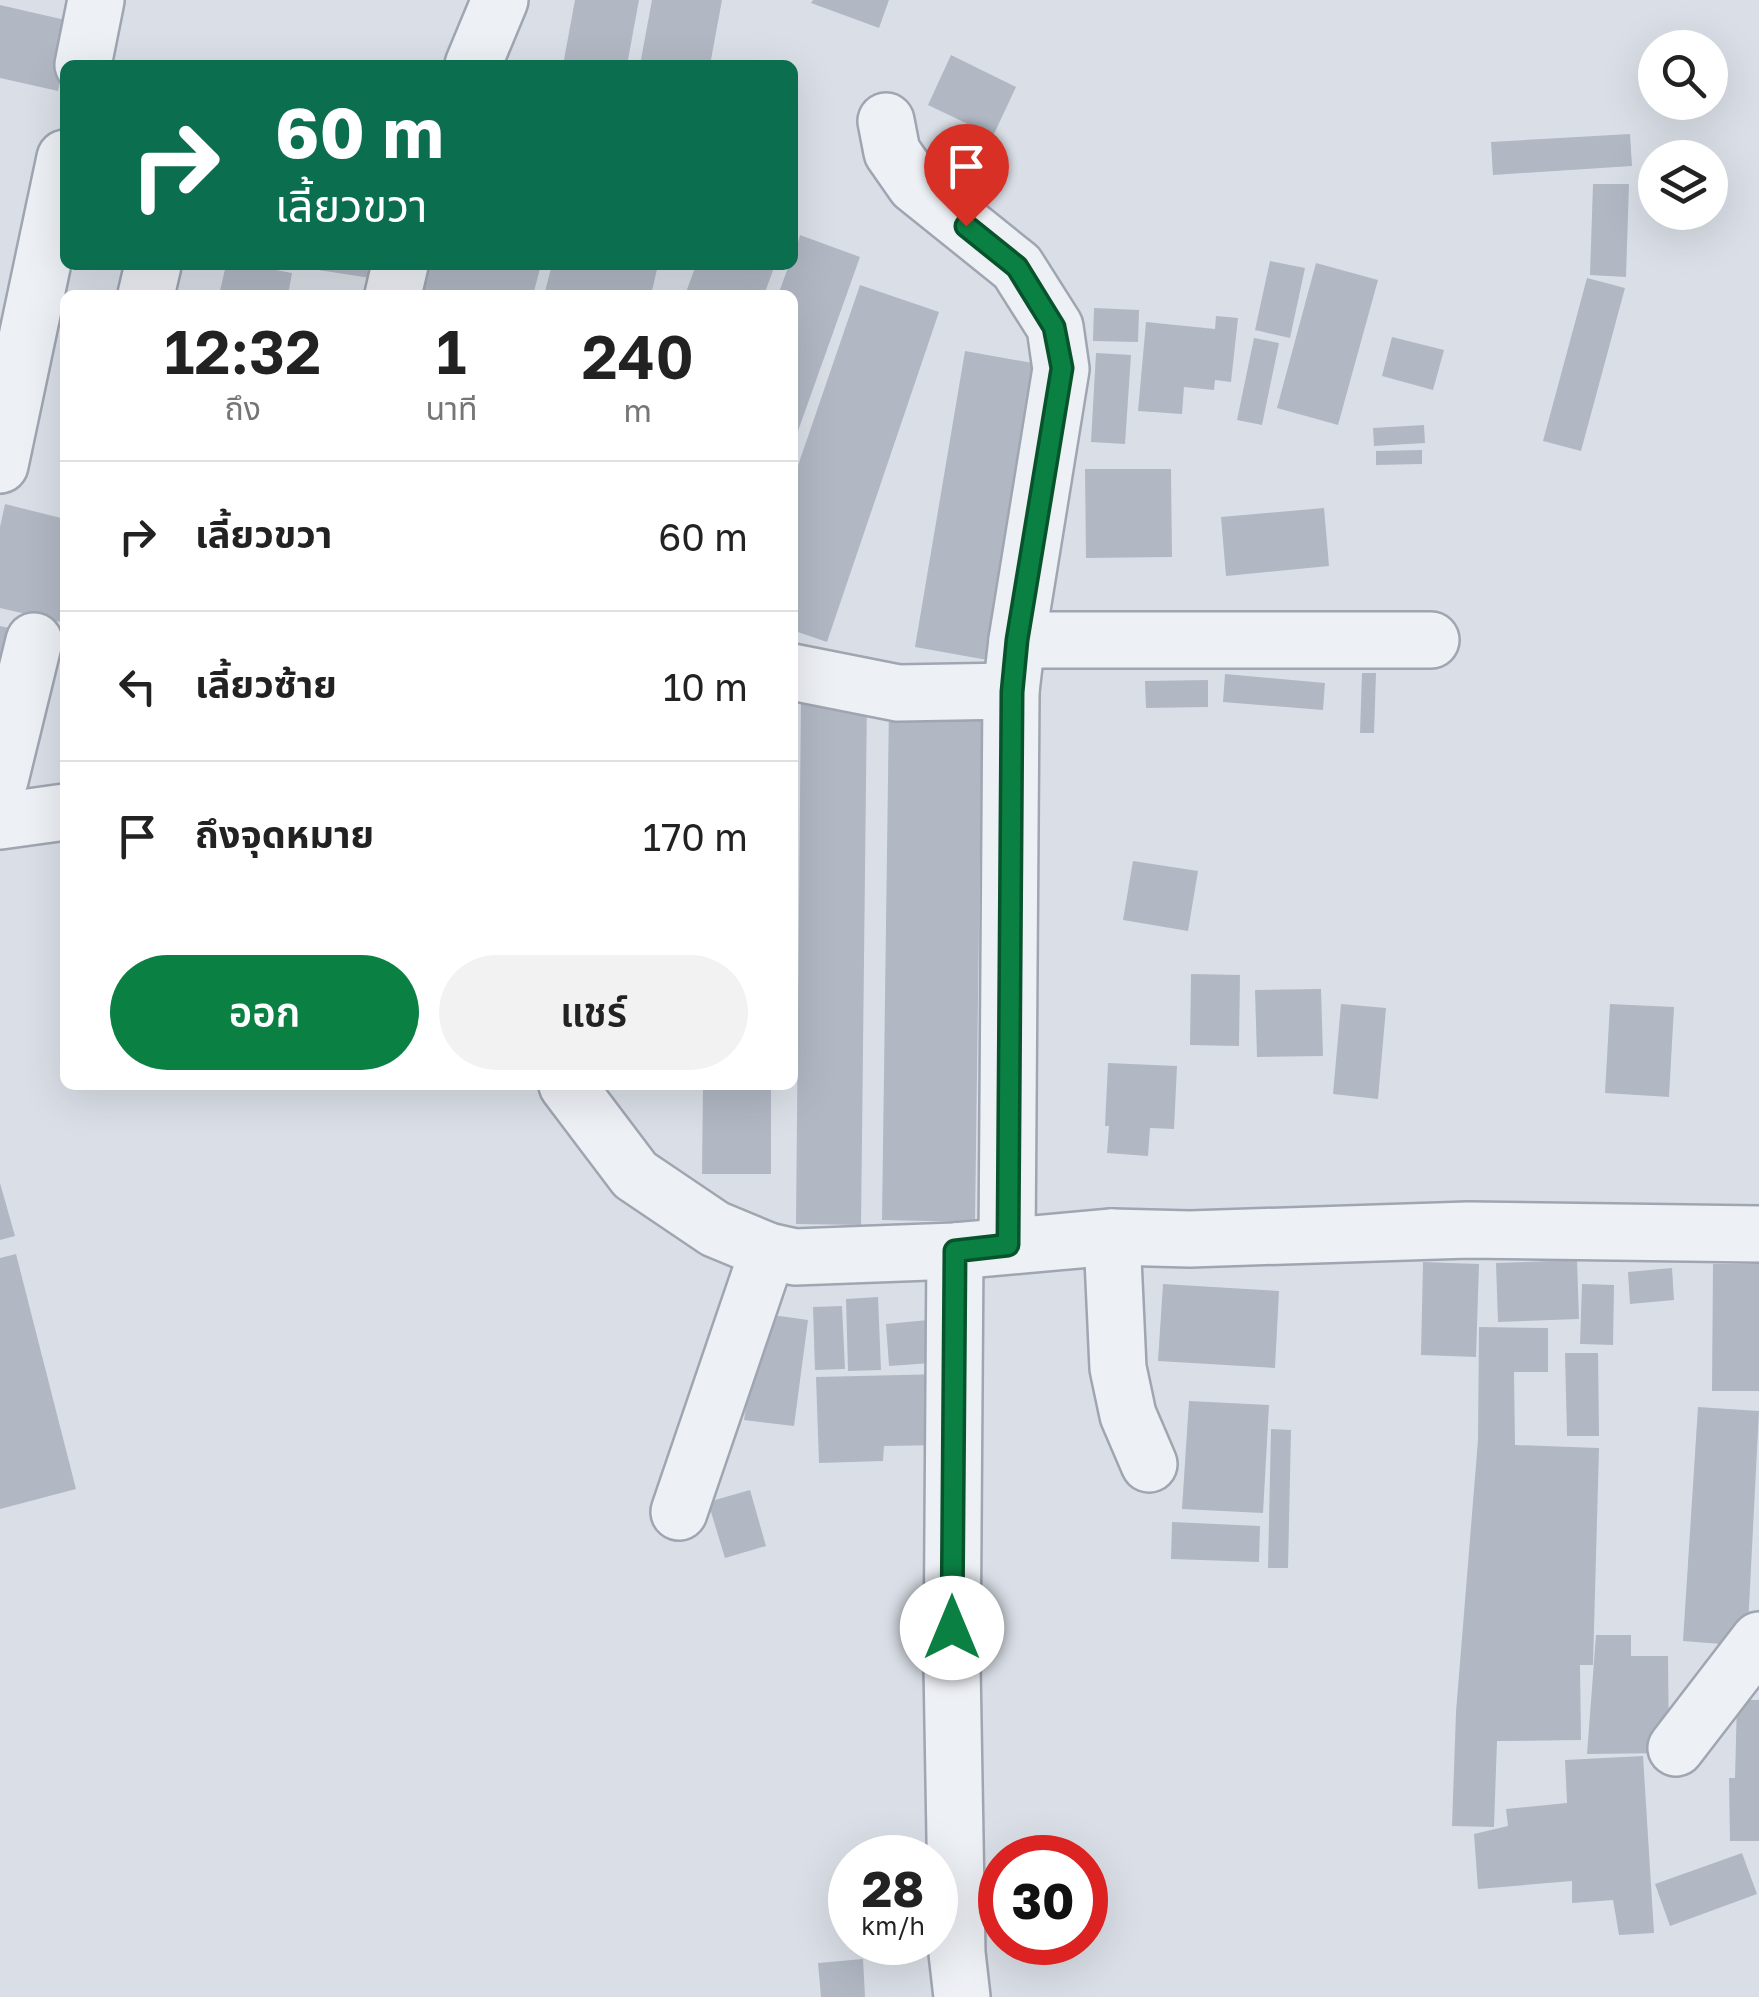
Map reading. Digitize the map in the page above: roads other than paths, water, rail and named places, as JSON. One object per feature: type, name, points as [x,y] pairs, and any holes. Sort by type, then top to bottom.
[{"type":"street","points":[[84,60],[96,0]]},
{"type":"street","points":[[475,60],[500,0]]},
{"type":"street","points":[[886,122],[892,152],[915,184],[1017,267],[1054,327],[1062,368],[1014,666],[981,1248],[952,1666],[957,1954],[962,1997]]},
{"type":"street","points":[[0,465],[48,334],[60,210]]},
{"type":"street","points":[[798,673],[898,694],[1014,666],[1432,640]]},
{"type":"street","points":[[0,780],[34,642]]},
{"type":"street","points":[[0,821],[60,813]]},
{"type":"street","points":[[571,1090],[635,1175],[715,1228],[768,1251],[796,1257],[1112,1237],[1190,1239],[1468,1230],[1759,1234]]},
{"type":"street","points":[[1112,1237],[1118,1368],[1128,1415],[1149,1464]]},
{"type":"street","points":[[679,1512],[768,1251]]},
{"type":"street","points":[[1676,1748],[1759,1640]]}]
